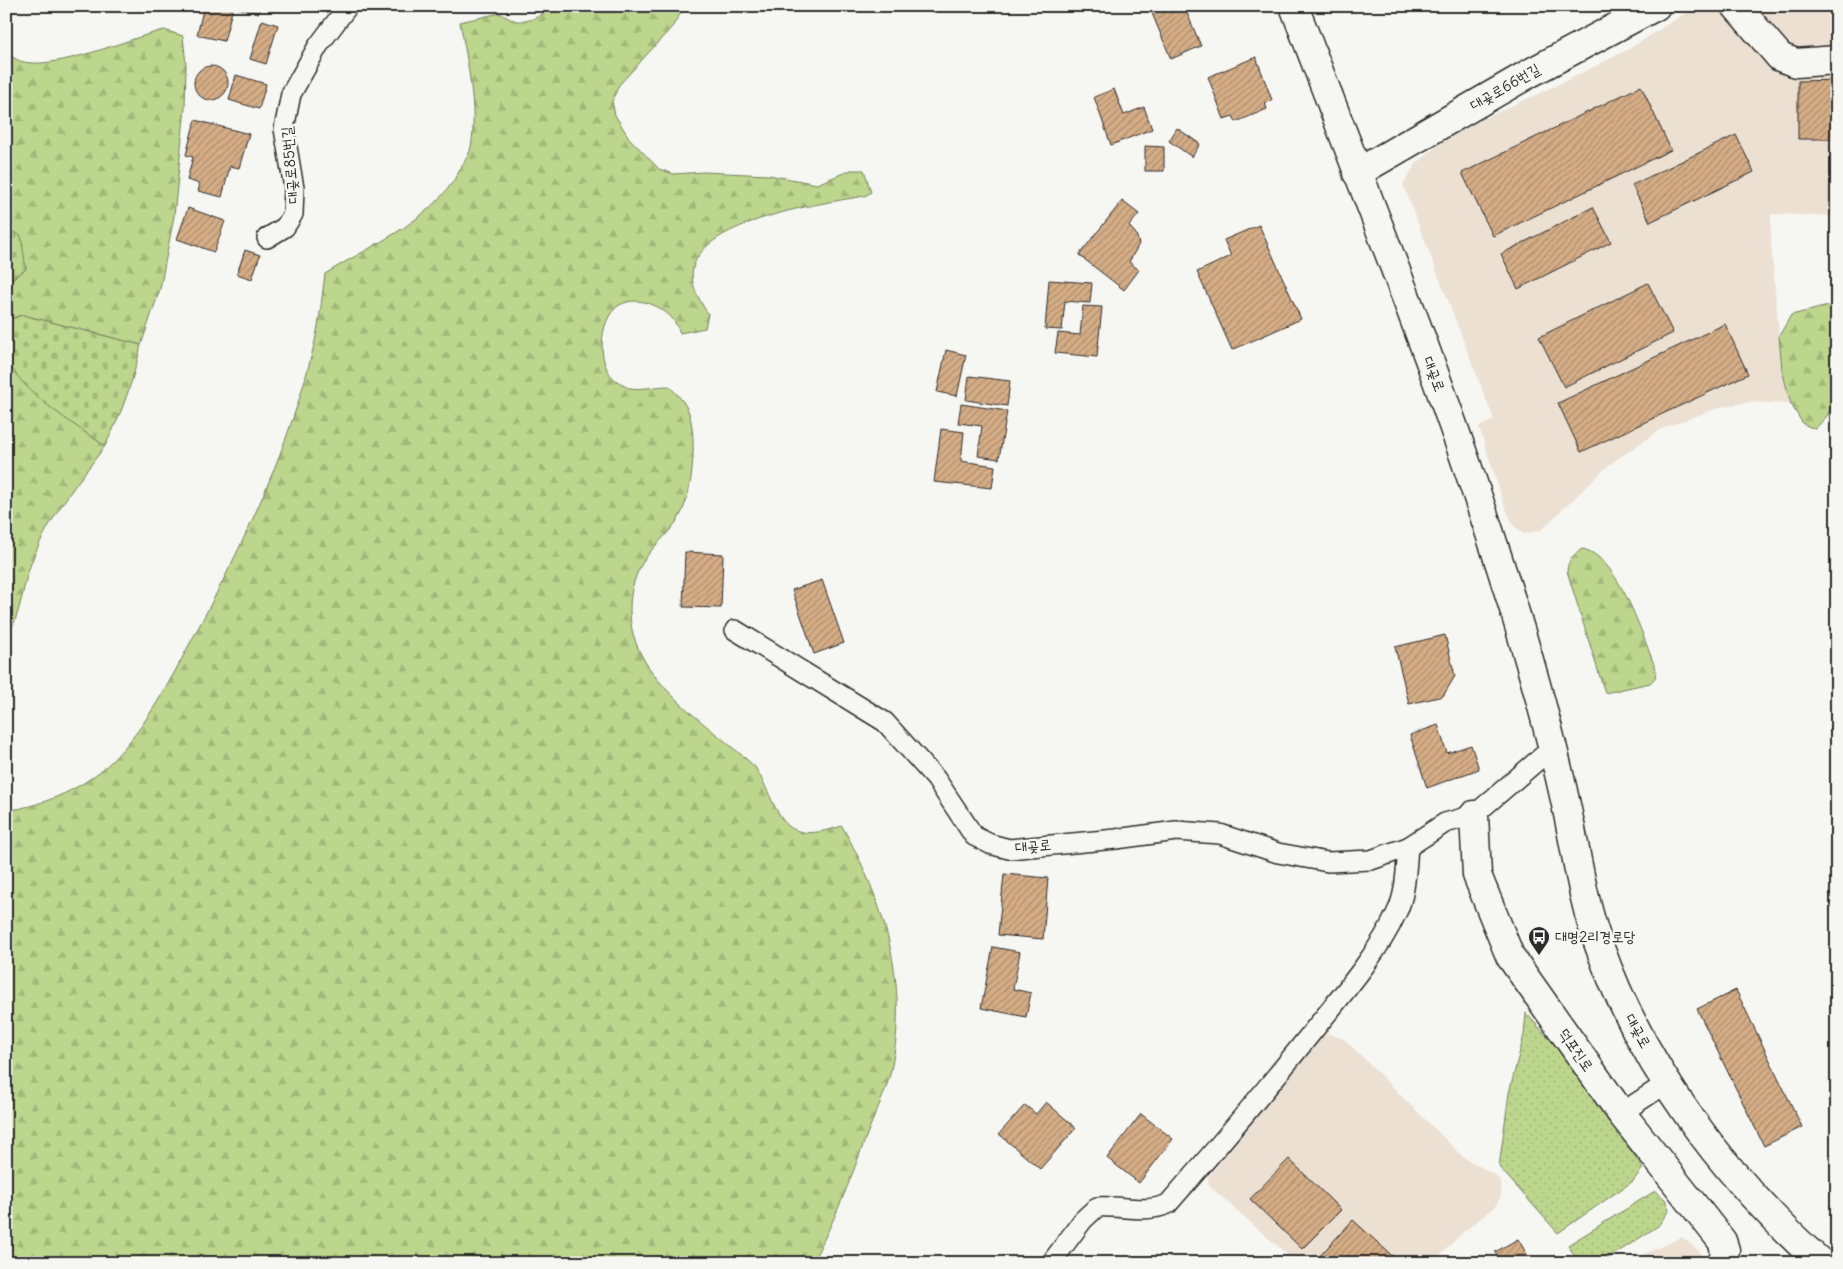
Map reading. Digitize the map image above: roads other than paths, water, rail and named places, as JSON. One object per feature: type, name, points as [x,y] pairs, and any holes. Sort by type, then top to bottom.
[{"type":"street","name":"대곶로","points":[[1294,6],[1467,463],[1521,630],[1552,748],[1580,877],[1599,946],[1627,1014],[1667,1083],[1704,1136],[1747,1191],[1821,1263]]},
{"type":"street","name":"대곶로66번길","points":[[1357,173],[1530,73],[1656,6]]},
{"type":"street","points":[[1736,6],[1780,57],[1796,63],[1837,60]]},
{"type":"street","name":"덕포진로","points":[[1474,815],[1477,875],[1510,956],[1621,1114],[1722,1241],[1725,1250],[1723,1263]]},
{"type":"lane","name":"대곶로85번길","points":[[267,238],[286,227],[293,214],[294,188],[284,129],[291,94],[318,46],[348,6]]},
{"type":"lane","name":"대곶로","points":[[735,630],[885,722],[936,779],[974,836],[990,844],[1009,849],[1116,839],[1176,831],[1220,834],[1278,854],[1328,862],[1371,860],[1408,847],[1445,823],[1474,815],[1552,748]]},
{"type":"lane","points":[[1051,1263],[1083,1220],[1097,1207],[1158,1209],[1168,1204],[1230,1134],[1338,1000],[1379,944],[1397,914],[1403,889],[1408,847]]},
{"type":"lane","points":[[1621,1114],[1667,1083]]},
{"type":"place","name":"대명2리경로당","points":[[1539,956]]}]
